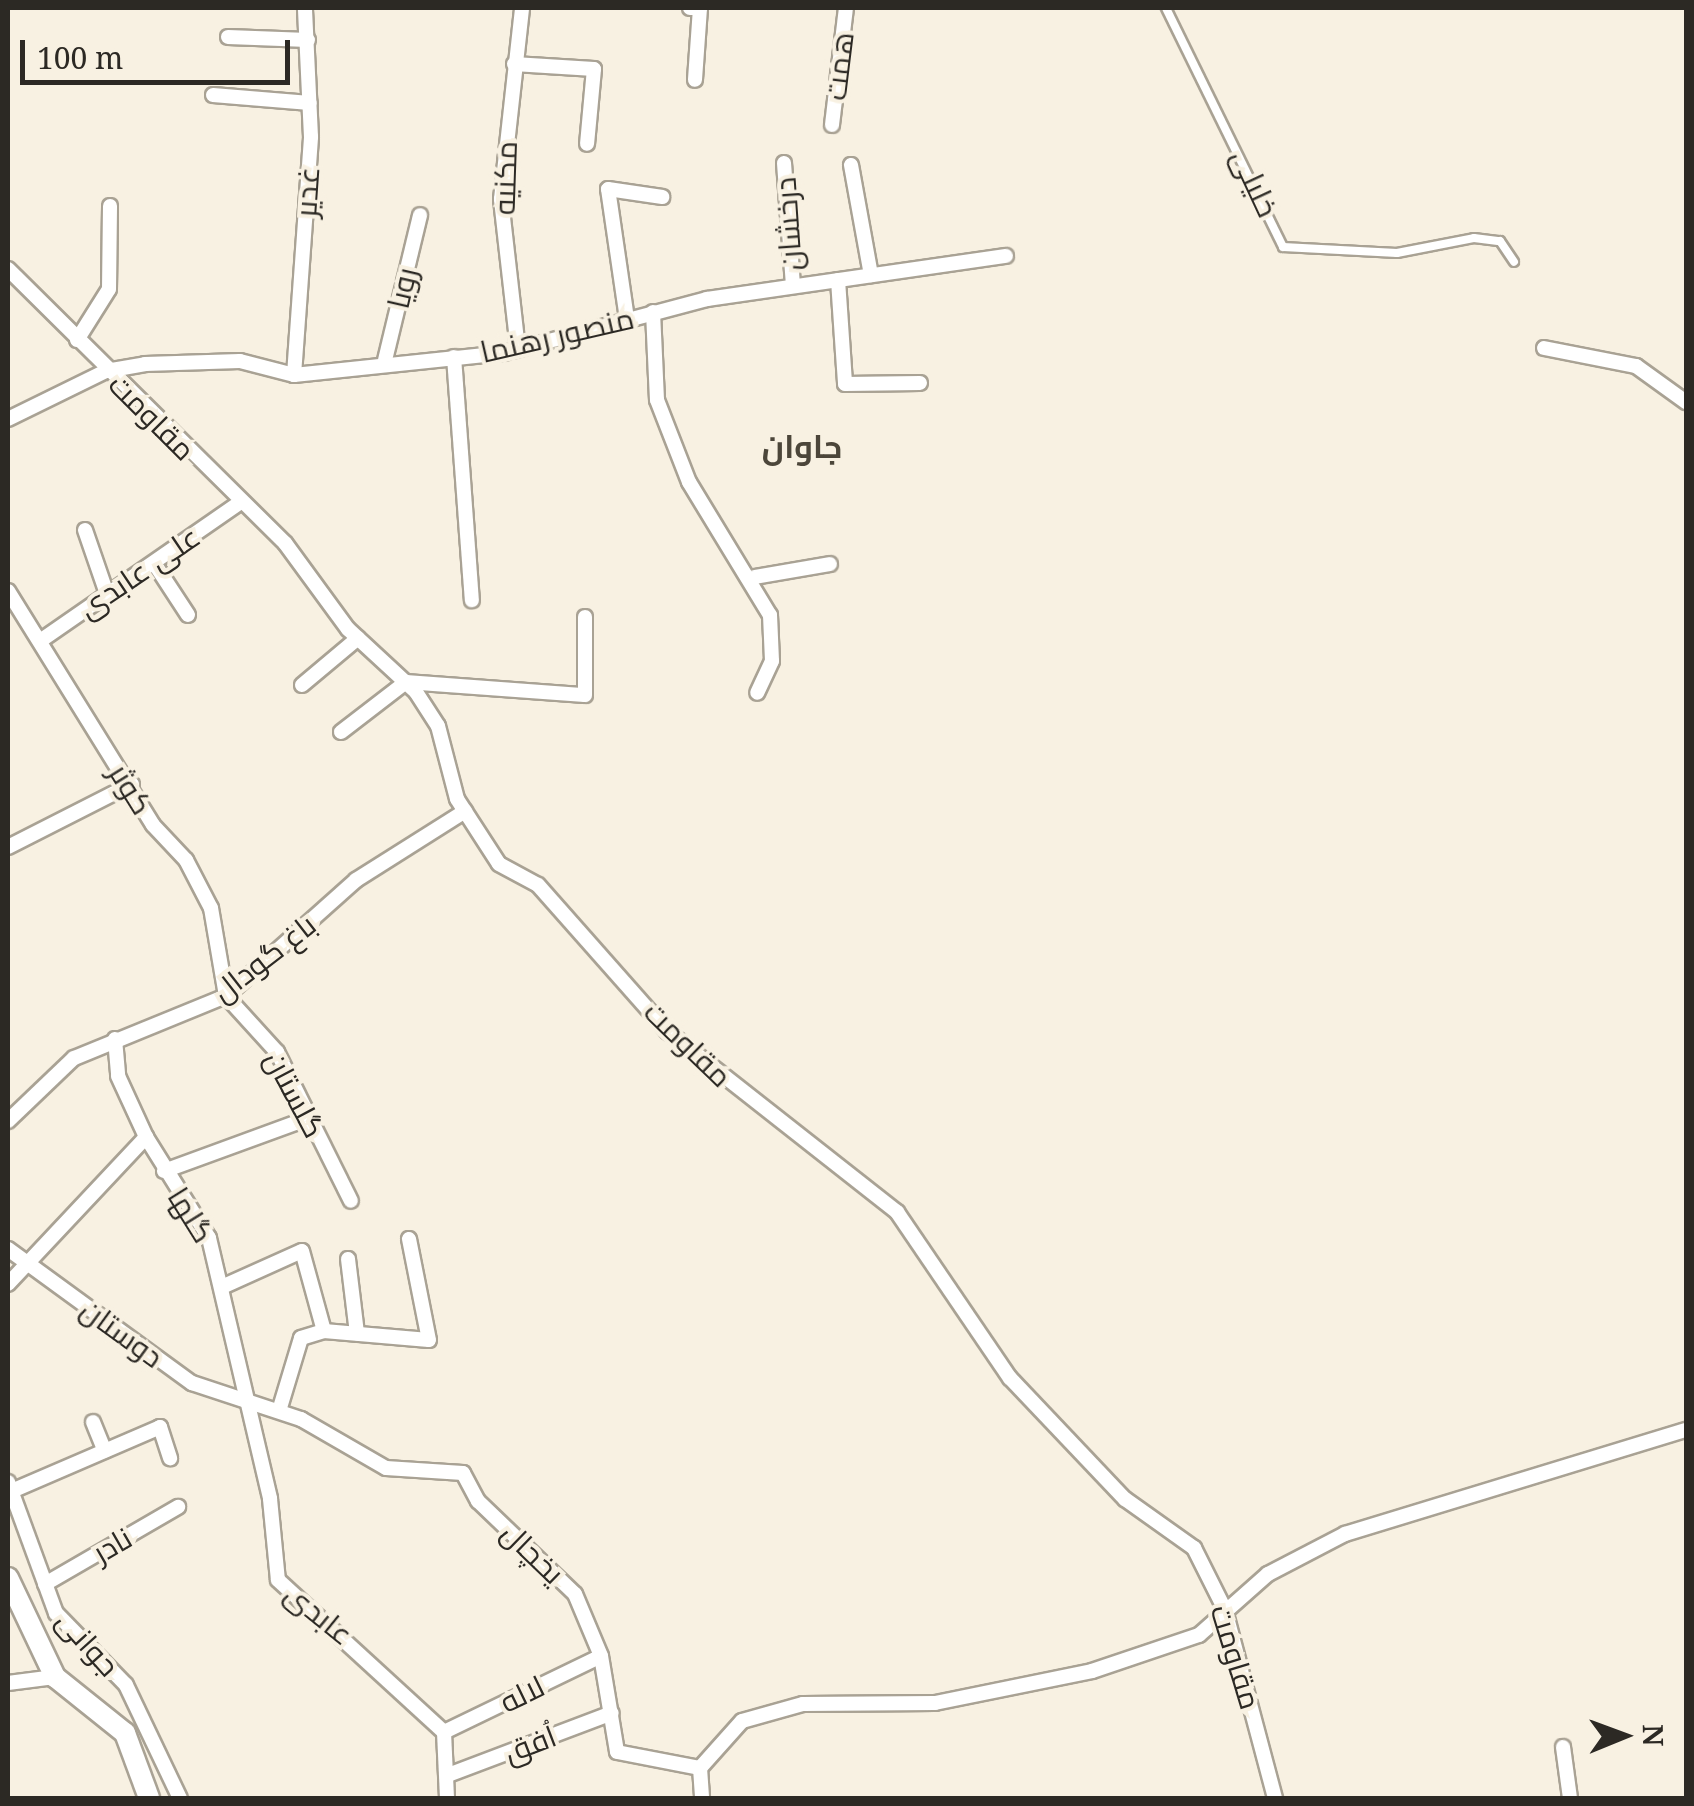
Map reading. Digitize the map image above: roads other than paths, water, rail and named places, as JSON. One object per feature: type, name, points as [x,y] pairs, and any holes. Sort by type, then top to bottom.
[{"type":"street","name":"غدیر","points":[[294,375],[310,103],[305,8]]},
{"type":"street","name":"مکنیه","points":[[518,348],[502,199],[522,8]]},
{"type":"street","points":[[690,8],[700,8],[696,80]]},
{"type":"street","name":"همت","points":[[832,125],[846,8]]},
{"type":"street","points":[[228,37],[308,40]]},
{"type":"street","points":[[514,64],[594,69],[587,144]]},
{"type":"street","points":[[213,94],[310,103]]},
{"type":"street","name":"درخشان","points":[[784,162],[793,286]]},
{"type":"street","points":[[852,165],[872,275]]},
{"type":"street","points":[[627,319],[608,188],[662,197]]},
{"type":"street","points":[[76,340],[109,290],[110,206]]},
{"type":"street","name":"رویا","points":[[385,360],[420,215]]},
{"type":"street","name":"منصور رهنما","points":[[106,371],[240,361],[294,375],[385,360],[454,358],[518,348],[653,312],[793,286],[1006,256]]},
{"type":"street","name":"مقاومت","points":[[8,269],[238,504],[285,543],[358,638],[406,682],[438,726],[465,810],[499,864],[538,885],[667,1032],[897,1212],[1010,1378],[1124,1499],[1194,1548],[1225,1610],[1275,1798]]},
{"type":"street","points":[[838,280],[846,384],[920,383]]},
{"type":"street","points":[[653,312],[658,400],[689,482],[716,537],[755,578],[770,615],[772,662],[757,693]]},
{"type":"street","points":[[1544,348],[1636,366],[1686,402]]},
{"type":"street","points":[[454,358],[472,600]]},
{"type":"street","points":[[8,419],[106,371]]},
{"type":"street","name":"علی عابدی","points":[[40,642],[238,504]]},
{"type":"street","points":[[85,530],[107,594]]},
{"type":"street","points":[[154,563],[188,615]]},
{"type":"street","points":[[755,578],[830,564]]},
{"type":"street","name":"کوثر","points":[[8,592],[211,908],[226,996]]},
{"type":"street","points":[[341,732],[406,682],[585,696],[585,617]]},
{"type":"street","points":[[302,684],[358,638]]},
{"type":"street","points":[[8,847],[132,784]]},
{"type":"street","name":"باغ گودال","points":[[8,1121],[74,1058],[226,996],[356,880],[465,810]]},
{"type":"street","name":"گلستان","points":[[226,996],[277,1052],[351,1202]]},
{"type":"street","name":"گلها","points":[[114,1039],[118,1076],[146,1137],[164,1172],[209,1238],[224,1286],[247,1399]]},
{"type":"street","points":[[164,1172],[309,1118]]},
{"type":"street","points":[[8,1284],[26,1260],[146,1137]]},
{"type":"street","points":[[278,1411],[301,1338],[324,1331],[429,1340],[409,1239]]},
{"type":"street","name":"دوستان","points":[[8,1249],[96,1321],[192,1384],[247,1399]]},
{"type":"street","points":[[224,1286],[302,1251],[324,1331]]},
{"type":"street","points":[[348,1259],[357,1333]]},
{"type":"street","name":"یخچال","points":[[247,1399],[278,1411],[386,1468],[463,1473],[478,1501],[575,1594],[601,1656],[618,1752],[700,1768]]},
{"type":"street","name":"عابدی","points":[[247,1399],[278,1580],[444,1732]]},
{"type":"street","points":[[93,1422],[105,1451]]},
{"type":"street","points":[[11,1486],[160,1427],[170,1458]]},
{"type":"street","points":[[702,1798],[700,1768],[742,1721],[803,1704],[1002,1694],[1199,1634],[1268,1574],[1393,1515],[1686,1430]]},
{"type":"street","name":"جوانی","points":[[11,1486],[56,1612],[126,1686],[180,1798]]},
{"type":"street","name":"نادر","points":[[46,1584],[178,1506]]},
{"type":"street","name":"جوانی","points":[[8,1578],[55,1676],[125,1733],[149,1798]]},
{"type":"street","name":"لاله","points":[[444,1732],[601,1656]]},
{"type":"street","points":[[8,1684],[55,1676]]},
{"type":"street","name":"اُفق","points":[[448,1775],[612,1713]]},
{"type":"street","points":[[444,1732],[446,1798]]},
{"type":"street","points":[[1563,1747],[1570,1798]]},
{"type":"lane","name":"خلیلی","points":[[1166,8],[1283,247],[1397,253],[1474,238],[1500,241],[1514,262]]},
{"type":"district","name":"جاوان","points":[[802,446]]}]
